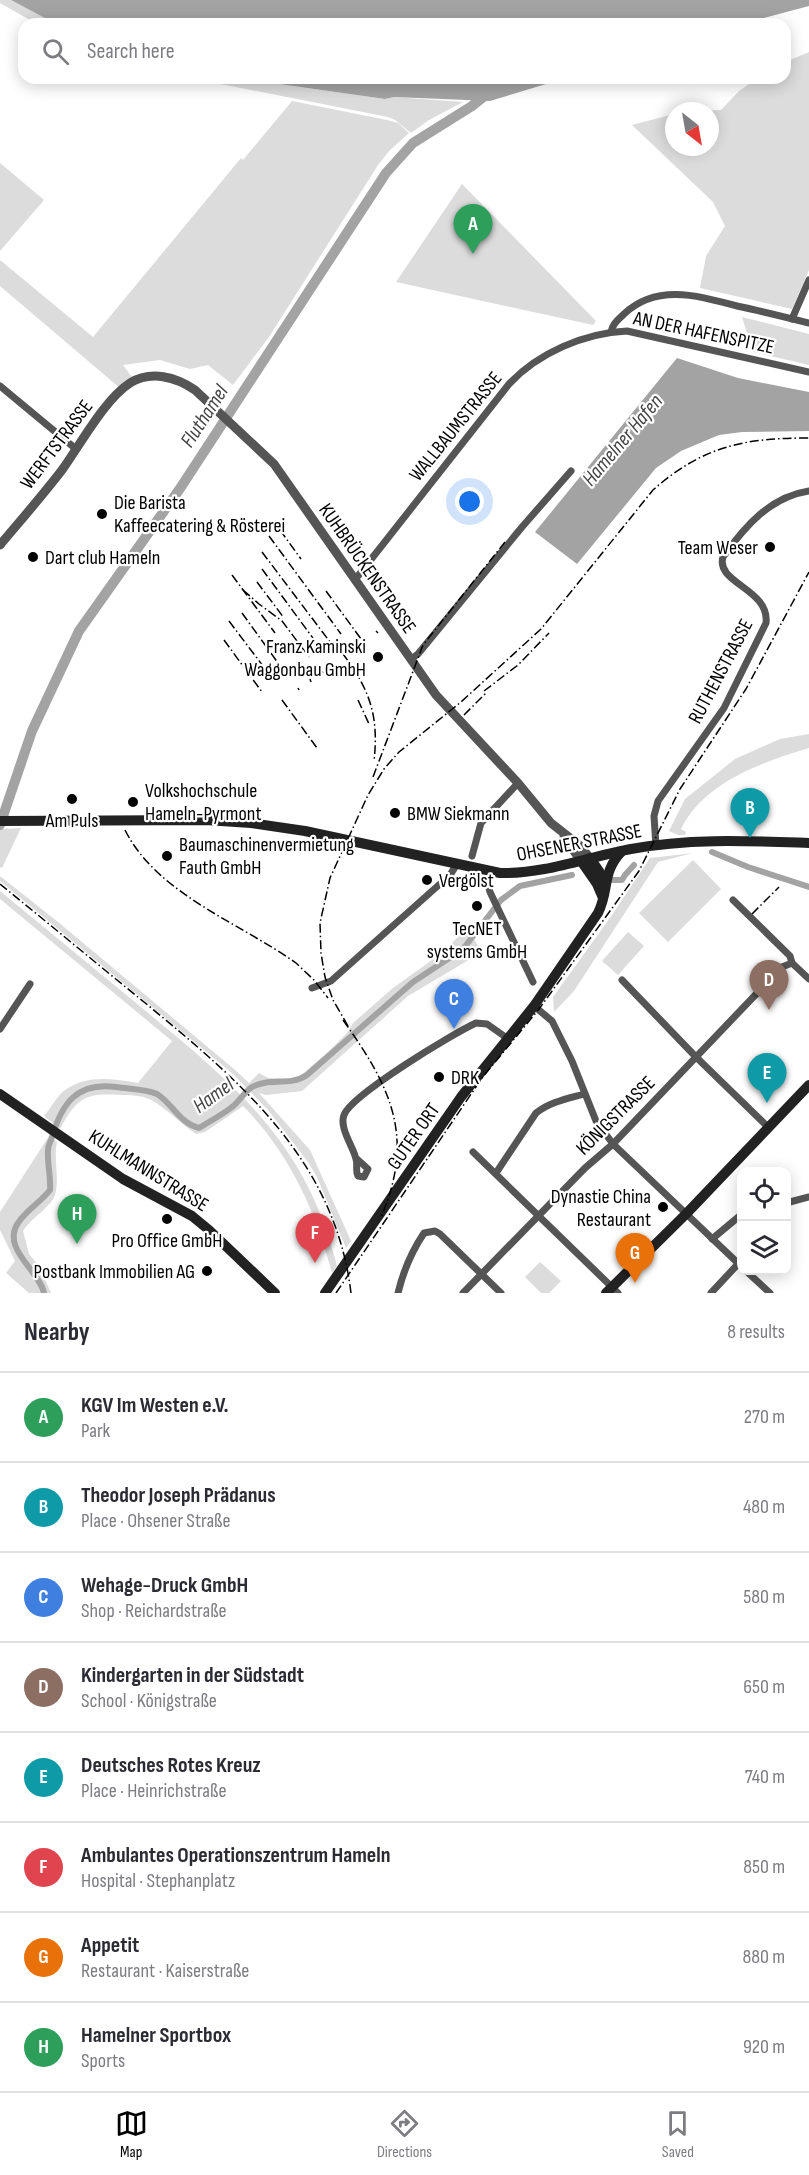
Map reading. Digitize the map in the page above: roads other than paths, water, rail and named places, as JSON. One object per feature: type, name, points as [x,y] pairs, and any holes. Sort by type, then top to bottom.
[{"type":"main road","name":"OHSENER STRASSE","points":[[0,820],[206,820],[251,823],[305,831],[489,872],[528,873],[622,851],[656,846],[732,841],[809,843]]},
{"type":"main road","name":"GUTER ORT","points":[[334,1278],[467,1089],[534,1006],[598,913],[610,866],[622,851]]},
{"type":"main road","points":[[586,860],[599,871],[606,884]]},
{"type":"main road","points":[[586,860],[603,898]]},
{"type":"main road","points":[[612,1291],[809,1085]]},
{"type":"main road","name":"KUHLMANNSTRASSE","points":[[0,1094],[123,1179],[192,1216],[274,1291]]},
{"type":"main road","points":[[320,1293],[334,1278]]},
{"type":"main road","points":[[325,1293],[334,1278]]},
{"type":"street","name":"AN DER HAFENSPITZE","points":[[792,319],[809,280]]},
{"type":"street","name":"AN DER HAFENSPITZE","points":[[809,323],[694,295],[661,295],[646,298],[631,308],[613,324],[611,332],[627,331],[809,372]]},
{"type":"street","name":"WALLBAUMSTRASSE","points":[[354,579],[517,375],[541,357],[558,349],[611,332]]},
{"type":"street","name":"KUHBRÜCKENSTRASSE","points":[[118,392],[135,380],[164,376],[174,378],[195,390],[274,464],[436,695],[518,783],[539,810],[563,834],[575,842],[586,860]]},
{"type":"street","points":[[0,386],[76,449]]},
{"type":"street","name":"WERFTSTRASSE","points":[[0,545],[56,477],[118,392]]},
{"type":"street","points":[[411,659],[418,654],[571,471]]},
{"type":"street","name":"RUTHENSTRASSE","points":[[656,846],[654,816],[658,801],[724,708],[766,623],[767,615],[764,606],[724,571],[721,564],[723,557],[758,515],[774,502],[796,493],[809,491]]},
{"type":"street","points":[[472,856],[481,823],[518,783]]},
{"type":"street","points":[[312,988],[331,981],[450,875],[457,864]]},
{"type":"street","points":[[489,872],[488,880],[492,899],[533,982]]},
{"type":"street","points":[[733,900],[790,956],[792,963],[809,979]]},
{"type":"street","name":"KÖNIGSTRASSE","points":[[463,1293],[585,1168],[613,1144],[782,967],[792,963]]},
{"type":"street","points":[[622,980],[768,1127]]},
{"type":"street","points":[[0,1029],[30,984]]},
{"type":"street","points":[[534,1006],[550,1018],[572,1061],[596,1121],[613,1144],[737,1262]]},
{"type":"street","points":[[357,1159],[344,1126],[343,1117],[348,1108],[369,1089],[476,1023],[487,1024],[507,1038]]},
{"type":"street","points":[[496,1173],[536,1113],[555,1101],[584,1094]]},
{"type":"street","points":[[473,1152],[539,1215],[612,1291]]},
{"type":"street","points":[[791,1202],[809,1197]]},
{"type":"street","points":[[712,1239],[737,1217]]},
{"type":"street","points":[[398,1293],[408,1262],[424,1233],[430,1231],[440,1234],[501,1293]]},
{"type":"street","points":[[711,1293],[737,1268]]},
{"type":"street","points":[[751,1275],[770,1293]]},
{"type":"water","points":[[11,0],[809,0],[809,6],[764,18],[45,18]]},
{"type":"water","points":[[279,84],[546,84],[490,101],[394,97],[385,99]]},
{"type":"water","name":"Hamelner Hafen","points":[[677,358],[738,378],[809,392],[809,431],[742,432],[719,435],[681,451],[656,468],[577,564],[535,532]]},
{"type":"waterway","name":"Fluthamel","points":[[0,825],[32,731],[79,631],[181,487],[386,173],[413,143],[472,106],[500,84]]},
{"type":"waterway","name":"Hamel","points":[[712,852],[748,867],[809,887]]},
{"type":"waterway","name":"Hamel","points":[[612,880],[622,880],[634,865]]},
{"type":"waterway","name":"Hamel","points":[[44,1293],[41,1284],[17,1251],[14,1233],[21,1218],[50,1190],[48,1146],[61,1114],[73,1097],[91,1088],[102,1086],[148,1091],[157,1094],[181,1118],[199,1128],[232,1107],[252,1087],[259,1084],[293,1081],[307,1075],[413,982],[463,949],[501,900],[520,886],[572,875]]},
{"type":"railway","points":[[348,1026],[333,1000],[325,977],[320,923],[330,878],[368,795],[384,769],[399,752],[461,702],[541,629],[653,490],[671,475],[689,463],[725,448],[764,440],[809,438]]},
{"type":"railway","points":[[280,530],[301,559]]},
{"type":"railway","points":[[269,536],[341,634]]},
{"type":"railway","points":[[373,777],[423,645],[505,542]]},
{"type":"railway","points":[[262,552],[330,642]]},
{"type":"railway","points":[[262,569],[321,649]]},
{"type":"railway","points":[[336,1293],[482,1078],[539,1009],[639,871],[680,789],[746,689],[809,572]]},
{"type":"railway","points":[[232,575],[275,633]]},
{"type":"railway","points":[[257,582],[284,618]]},
{"type":"railway","points":[[243,590],[282,621],[309,657]]},
{"type":"railway","points":[[326,591],[364,643]]},
{"type":"railway","points":[[242,613],[286,674]]},
{"type":"railway","points":[[229,621],[275,682]]},
{"type":"railway","points":[[484,691],[518,665],[549,633]]},
{"type":"railway","points":[[224,640],[262,692]]},
{"type":"railway","points":[[343,654],[366,692],[374,717],[374,761]]},
{"type":"railway","points":[[464,715],[486,693]]},
{"type":"railway","points":[[282,700],[317,748]]},
{"type":"railway","points":[[358,700],[369,724]]},
{"type":"railway","points":[[125,830],[139,852],[178,890],[296,963],[314,980],[328,998]]},
{"type":"railway","points":[[0,884],[180,1032],[248,1094],[278,1128],[304,1164],[326,1203],[341,1246],[351,1293]]},
{"type":"railway","points":[[752,914],[779,887]]},
{"type":"railway","points":[[343,1020],[374,1067],[393,1113],[397,1136],[396,1161],[391,1188],[381,1217]]},
{"type":"place","name":"KGV Im Westen e.V.","points":[[473,254]]},
{"type":"place","name":"Die Barista Kaffeecatering & Rösterei","points":[[102,514]]},
{"type":"place","name":"Team Weser","points":[[770,547]]},
{"type":"place","name":"Dart club Hameln","points":[[33,557]]},
{"type":"place","name":"Franz Kaminski Waggonbau GmbH","points":[[378,657]]},
{"type":"place","name":"Am Puls","points":[[72,799]]},
{"type":"place","name":"Volkshochschule Hameln-Pyrmont","points":[[133,802]]},
{"type":"place","name":"BMW Siekmann","points":[[395,813]]},
{"type":"place","name":"Theodor Joseph Prädanus","points":[[750,838]]},
{"type":"place","name":"Baumaschinenvermietung Fauth GmbH","points":[[167,856]]},
{"type":"place","name":"Vergölst","points":[[427,880]]},
{"type":"place","name":"TecNET systems GmbH","points":[[477,906]]},
{"type":"place","name":"Kindergarten in der Südstadt","points":[[769,1010]]},
{"type":"place","name":"Wehage-Druck GmbH","points":[[454,1029]]},
{"type":"place","name":"DRK","points":[[439,1077]]},
{"type":"place","name":"Deutsches Rotes Kreuz","points":[[767,1103]]},
{"type":"place","name":"Dynastie China Restaurant","points":[[663,1207]]},
{"type":"place","name":"Pro Office GmbH","points":[[167,1219]]},
{"type":"place","name":"Hamelner Sportbox","points":[[77,1244]]},
{"type":"place","name":"Ambulantes Operationszentrum Hameln","points":[[315,1263]]},
{"type":"place","name":"Postbank Immobilien AG","points":[[207,1271]]},
{"type":"place","name":"Appetit","points":[[635,1283]]}]
